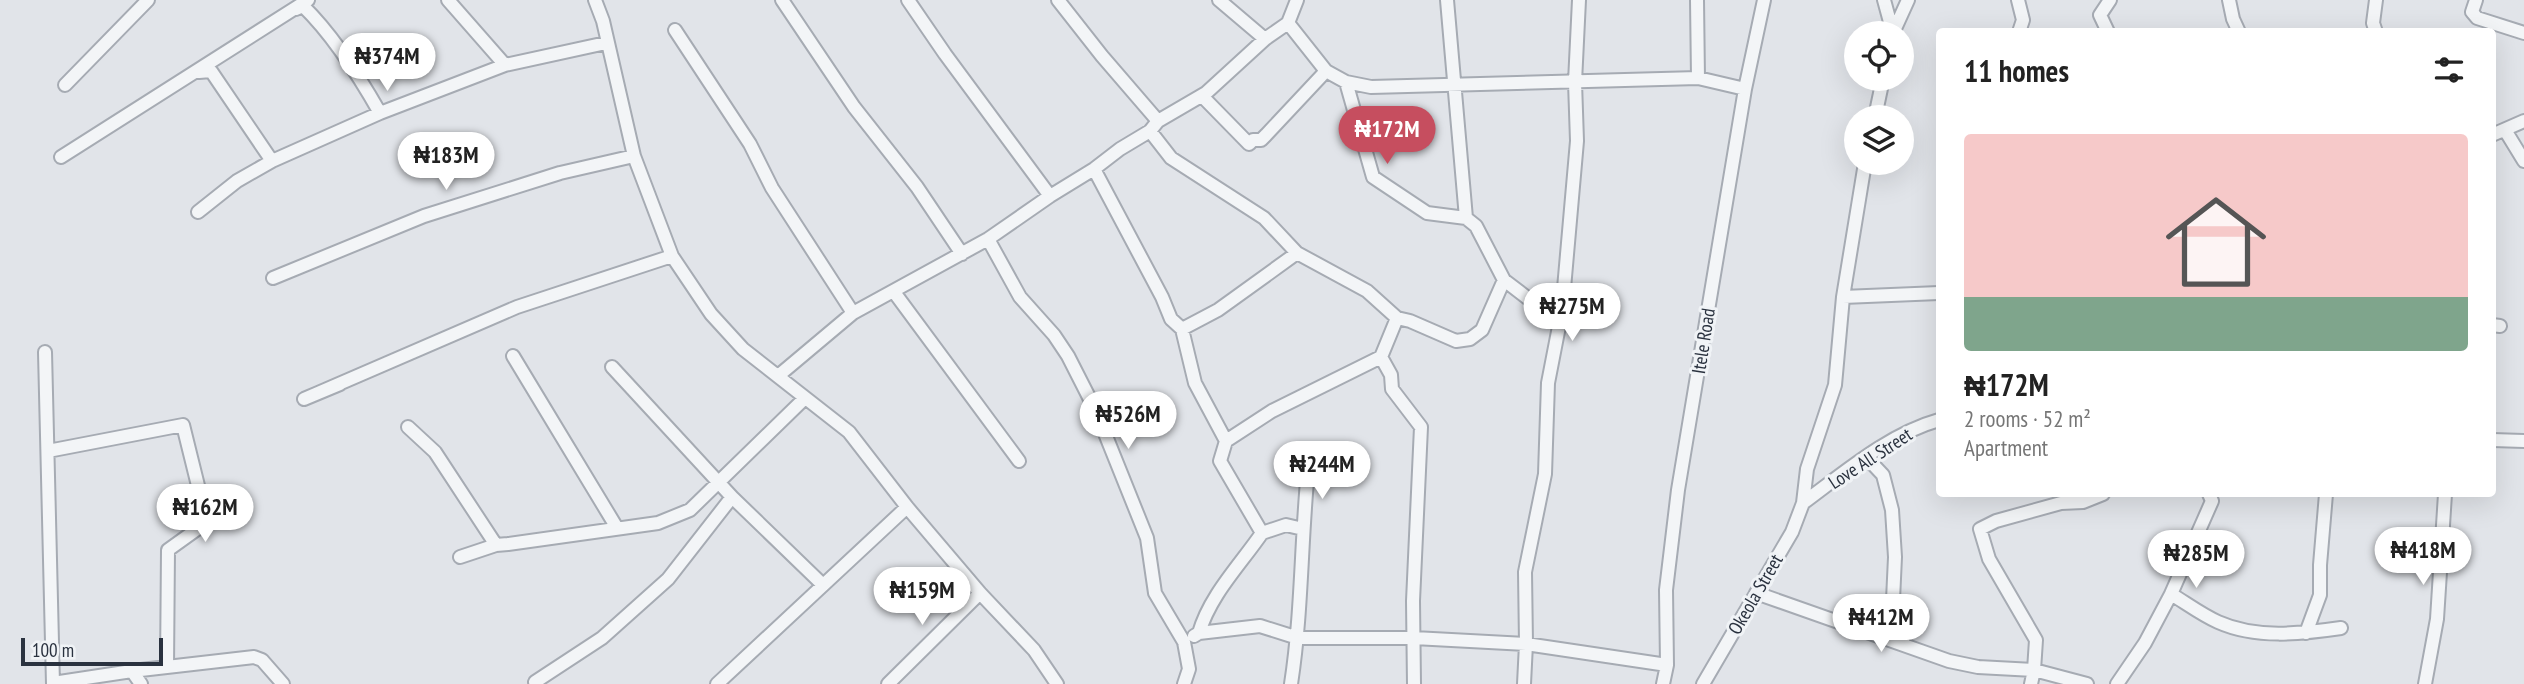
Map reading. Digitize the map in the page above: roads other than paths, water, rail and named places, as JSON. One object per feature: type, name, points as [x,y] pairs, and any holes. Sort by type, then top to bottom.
[{"type":"street","points":[[65,85],[148,0]]},
{"type":"street","points":[[61,157],[308,0]]},
{"type":"street","points":[[448,0],[505,65]]},
{"type":"street","points":[[595,0],[603,21],[634,156],[672,256],[711,314],[743,349],[849,432],[907,507],[980,593],[1034,650],[1058,684]]},
{"type":"street","points":[[782,0],[855,107],[917,187],[962,254]]},
{"type":"street","points":[[908,0],[944,54],[1050,196]]},
{"type":"street","points":[[1058,0],[1154,126],[1171,158],[1264,218],[1297,253],[1367,291],[1397,318],[1456,341],[1470,339],[1482,330],[1504,280]]},
{"type":"street","points":[[1219,0],[1265,39]]},
{"type":"street","points":[[1297,0],[1288,23],[1265,39],[1202,96],[1249,144],[1253,140],[1261,140],[1326,71]]},
{"type":"street","points":[[1447,0],[1466,218]]},
{"type":"street","points":[[1524,684],[1525,572],[1545,474],[1548,383],[1562,311],[1577,141],[1574,82],[1579,0]]},
{"type":"street","points":[[1697,0],[1698,78]]},
{"type":"street","name":"Itele Road","points":[[1663,684],[1667,666],[1666,590],[1678,490],[1745,89],[1764,0]]},
{"type":"street","points":[[1884,0],[1890,21]]},
{"type":"street","points":[[1898,21],[1908,0]]},
{"type":"street","points":[[2018,0],[2024,20],[2021,28]]},
{"type":"street","points":[[2106,28],[2100,15],[2110,0]]},
{"type":"street","points":[[2229,0],[2237,28]]},
{"type":"street","points":[[2375,28],[2376,0]]},
{"type":"street","points":[[2476,0],[2472,12],[2477,18],[2524,33]]},
{"type":"street","points":[[291,11],[303,6],[313,16],[339,49],[380,113]]},
{"type":"street","points":[[1288,23],[1326,71],[1346,82],[1371,87],[1698,78],[1745,89]]},
{"type":"street","points":[[676,30],[750,144],[772,188],[853,313]]},
{"type":"street","points":[[198,212],[237,181],[272,161],[380,113],[505,65],[606,43]]},
{"type":"street","points":[[197,72],[211,71],[272,161]]},
{"type":"street","points":[[1346,82],[1373,177],[1427,213],[1466,218],[1476,226],[1504,280],[1543,310],[1562,311]]},
{"type":"street","points":[[778,376],[853,313],[988,239],[1206,93]]},
{"type":"street","points":[[2496,133],[2524,121]]},
{"type":"street","points":[[2505,130],[2524,161]]},
{"type":"street","points":[[273,278],[424,216],[560,173],[634,156]]},
{"type":"street","points":[[1094,170],[1162,297],[1171,319],[1182,329],[1195,383],[1226,441]]},
{"type":"street","points":[[1804,503],[1807,470],[1835,385],[1843,297],[1863,175]]},
{"type":"street","points":[[988,239],[1020,297],[1054,335],[1068,356],[1096,411],[1147,538],[1155,593],[1184,642],[1189,669],[1184,684]]},
{"type":"street","points":[[1182,329],[1218,310],[1297,253]]},
{"type":"street","points":[[340,384],[304,399],[517,307],[672,256]]},
{"type":"street","points":[[894,292],[1019,461]]},
{"type":"street","points":[[1843,297],[1936,293]]},
{"type":"street","points":[[1262,533],[1220,461],[1226,441],[1272,411],[1381,357],[1397,318]]},
{"type":"street","points":[[45,352],[53,684],[132,671],[254,657],[262,660],[283,684]]},
{"type":"street","points":[[513,356],[617,528]]},
{"type":"street","points":[[1381,357],[1391,375],[1392,389],[1422,427],[1413,601],[1414,684]]},
{"type":"street","points":[[612,367],[717,481],[823,585]]},
{"type":"street","points":[[460,557],[496,545],[658,523],[690,510],[806,397]]},
{"type":"street","name":"Love All Street","points":[[1804,503],[1866,457],[1920,425],[1936,421]]},
{"type":"street","points":[[48,451],[183,425],[207,522],[168,550],[167,667]]},
{"type":"street","points":[[408,427],[435,452],[496,545]]},
{"type":"street","points":[[2496,439],[2524,441]]},
{"type":"street","points":[[1866,457],[1883,475],[1892,510],[1895,557],[1893,600],[1904,645]]},
{"type":"street","points":[[1291,684],[1298,638],[1308,470]]},
{"type":"street","points":[[534,682],[602,638],[668,579],[732,496]]},
{"type":"street","points":[[2031,684],[2036,640],[1989,559],[1980,529],[1996,521],[2061,503],[2083,502],[2096,497]]},
{"type":"street","points":[[2117,684],[2145,643],[2171,594],[2212,501],[2210,497]]},
{"type":"street","points":[[2306,633],[2320,595],[2326,497]]},
{"type":"street","points":[[2425,684],[2437,619],[2445,497]]},
{"type":"street","name":"Okeola Street","points":[[1703,684],[1792,532],[1804,503]]},
{"type":"street","points":[[717,684],[907,507]]},
{"type":"street","points":[[1199,633],[1213,601],[1262,533],[1286,525],[1303,529]]},
{"type":"street","points":[[888,684],[980,593]]},
{"type":"street","points":[[1756,593],[1949,661],[1978,667],[2034,670],[2087,684]]},
{"type":"street","points":[[2171,594],[2217,622],[2244,631],[2277,634],[2341,628]]},
{"type":"street","points":[[1184,642],[1199,633],[1260,626],[1298,638],[1414,638],[1526,644],[1667,666]]},
{"type":"street","points":[[132,671],[141,684]]}]
